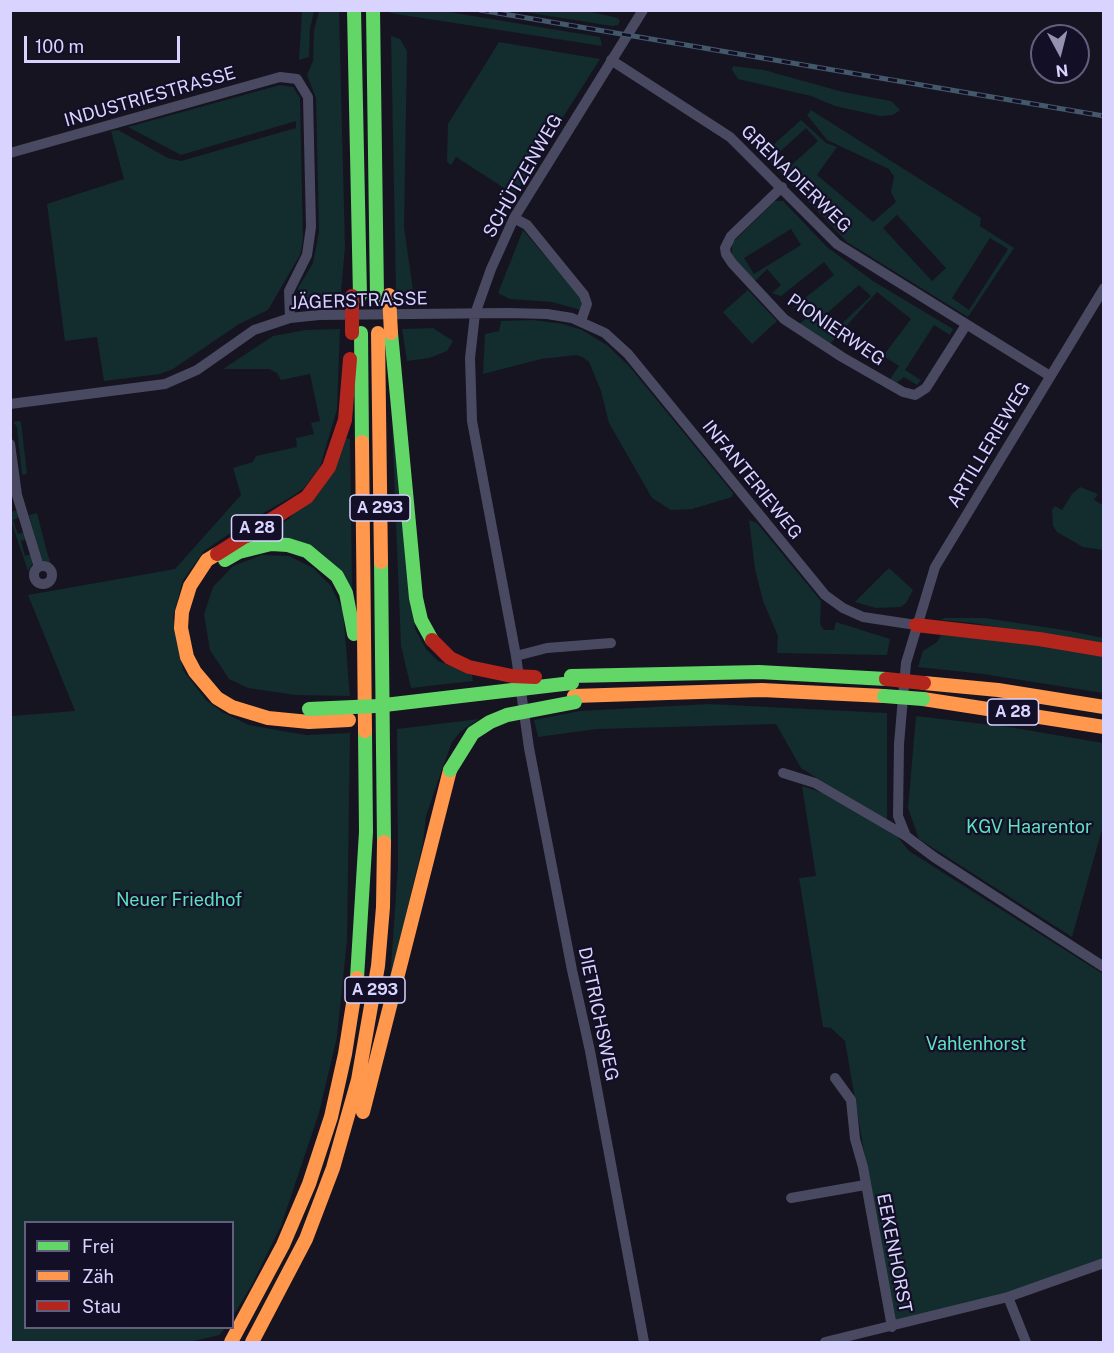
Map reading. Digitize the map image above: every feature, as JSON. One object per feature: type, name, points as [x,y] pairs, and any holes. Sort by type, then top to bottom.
[{"type":"main road","name":"A 28","points":[[309,716],[248,713],[217,698],[195,672],[188,657],[182,628],[182,612],[190,586],[207,560],[307,497],[329,467],[345,420],[356,333],[356,296],[360,274],[354,10]]},
{"type":"main road","name":"A 28","points":[[373,10],[376,200],[386,226],[384,333],[416,598],[421,620],[432,640],[450,658],[480,670],[573,690],[610,695],[762,690],[884,696],[923,699],[1104,727]]},
{"type":"main road","name":"A 293","points":[[231,1342],[283,1245],[309,1184],[331,1117],[345,1054],[359,963],[366,832],[356,333]]},
{"type":"main road","name":"A 293","points":[[252,1342],[306,1239],[333,1168],[358,1080],[370,1023],[383,907],[384,333]]},
{"type":"main road","name":"A 293","points":[[365,695],[356,672],[351,609],[337,576],[307,551],[288,545],[271,544],[239,552],[224,560],[213,571],[198,597],[193,621],[194,636],[201,662],[218,684],[231,694],[270,707],[309,716],[376,706],[573,690],[652,675]]},
{"type":"main road","points":[[916,625],[1039,639],[1104,650]]},
{"type":"main road","name":"A 28","points":[[652,675],[770,672],[886,679],[998,690],[1104,707]]},
{"type":"main road","name":"A 28","points":[[306,1239],[330,1204],[361,1121],[450,770],[473,733],[490,722],[573,690]]},
{"type":"street","name":"SCHÜTZENWEG","points":[[521,691],[472,421],[470,358],[476,314],[491,269],[514,218],[643,10]]},
{"type":"street","name":"GRENADIERWEG","points":[[611,60],[730,137],[837,244],[1050,376]]},
{"type":"street","name":"INDUSTRIESTRASSE","points":[[10,153],[280,77],[297,79],[308,97],[311,227],[307,255],[289,291],[290,318]]},
{"type":"street","name":"PIONIERWEG","points":[[782,187],[731,236],[725,248],[732,263],[784,319],[852,363],[903,392],[915,395],[926,388],[966,325]]},
{"type":"street","points":[[514,218],[527,225],[584,295],[587,304],[581,321]]},
{"type":"street","name":"ARTILLERIEWEG","points":[[906,837],[898,816],[899,744],[906,663],[916,625],[939,558],[1104,288]]},
{"type":"street","name":"JÄGERSTRASSE","points":[[10,404],[165,384],[197,370],[254,330],[290,318],[319,315],[476,314]]},
{"type":"street","name":"INFANTERIEWEG","points":[[476,314],[547,314],[581,321],[604,333],[628,354],[825,595],[843,608],[863,617],[916,625]]},
{"type":"street","points":[[10,444],[15,506],[39,567]]},
{"type":"street","points":[[516,656],[547,648],[610,643]]},
{"type":"street","name":"DIETRICHSWEG","points":[[521,691],[531,758],[592,1062],[644,1342]]},
{"type":"street","points":[[783,773],[814,783],[906,837],[1104,967]]},
{"type":"street","name":"EEKENHORST","points":[[835,1078],[851,1100],[892,1327]]},
{"type":"street","name":"EEKENHORST","points":[[791,1198],[865,1185]]},
{"type":"street","points":[[825,1342],[1008,1297],[1104,1263]]},
{"type":"street","points":[[1008,1297],[1026,1342]]},
{"type":"green space","points":[[302,11],[314,11],[310,29],[309,57],[299,60]]},
{"type":"green space","points":[[319,11],[339,11],[345,247],[340,302],[307,303],[300,301],[298,288],[313,263],[319,232],[316,98],[307,75],[313,61],[314,30]]},
{"type":"green space","points":[[390,11],[443,11],[600,37],[602,46],[390,13]]},
{"type":"green space","points":[[518,11],[587,11],[618,18],[620,21],[618,25],[612,26]]},
{"type":"green space","points":[[391,36],[400,39],[407,51],[404,227],[414,297],[406,300],[396,290]]},
{"type":"green space","points":[[499,42],[600,59],[551,136],[542,135],[539,141],[542,143],[542,150],[515,195],[456,157],[451,165],[447,162],[448,124]]},
{"type":"green space","points":[[733,66],[764,70],[843,92],[891,101],[900,110],[893,115],[880,116],[835,106],[811,96],[738,79],[732,70]]},
{"type":"green space","points":[[280,85],[293,87],[300,98],[303,240],[300,255],[268,310],[239,324],[173,369],[160,374],[104,381],[97,337],[65,341],[47,204],[124,179],[111,131],[118,130],[168,158],[181,161],[296,128],[296,121],[181,155],[128,127]]},
{"type":"green space","points":[[811,110],[981,218],[980,226],[1014,248],[968,317],[847,242],[763,154],[801,120],[826,143],[837,147],[817,175],[873,222],[896,202],[891,192],[894,177],[889,169],[827,140],[807,115]],"holes":[[[806,128],[818,141],[786,170],[774,157]],[[897,215],[946,268],[932,281],[883,228]],[[990,238],[1008,249],[969,310],[952,298]]]},
{"type":"green space","points":[[775,201],[783,201],[827,247],[873,281],[953,329],[950,335],[934,325],[905,370],[921,380],[917,385],[904,377],[894,385],[888,382],[899,366],[885,357],[877,368],[877,364],[911,319],[877,292],[830,344],[798,325],[809,316],[801,304],[791,309],[834,275],[824,262],[781,296],[772,293],[781,285],[767,269],[755,281],[732,256],[732,243]],"holes":[[[791,229],[801,245],[754,274],[744,258]],[[859,285],[871,296],[830,335],[817,322]]]},
{"type":"green space","points":[[523,230],[581,298],[581,310],[552,302],[510,299],[498,293]]},
{"type":"green space","points":[[748,290],[777,321],[752,344],[723,312]]},
{"type":"green space","points":[[533,320],[563,324],[582,330],[607,345],[629,366],[733,493],[732,497],[692,509],[671,510],[652,498],[609,423],[601,391],[589,362],[584,358],[577,355],[541,359],[483,374],[485,334],[499,331],[501,321]]},
{"type":"green space","points":[[433,328],[453,341],[447,351],[429,358],[407,361],[402,329]]},
{"type":"green space","name":"Neuer Friedhof","points":[[340,329],[337,409],[320,467],[303,489],[204,551],[183,580],[173,617],[183,670],[206,700],[222,712],[249,725],[282,731],[307,735],[350,733],[347,940],[337,1037],[319,1113],[281,1226],[234,1314],[234,1221],[24,1221],[24,1329],[224,1329],[220,1335],[189,1342],[11,1342],[11,716],[75,711],[28,595],[175,569],[241,495],[233,468],[253,462],[256,456],[297,447],[296,438],[314,434],[311,423],[320,421],[310,374],[281,380],[277,373],[269,369],[223,369],[273,336],[306,330]]},
{"type":"green space","points":[[391,397],[415,629],[426,649],[438,661],[472,675],[473,681],[411,688],[401,646]]},
{"type":"green space","points":[[13,422],[21,422],[27,474],[22,475],[17,427]]},
{"type":"green space","points":[[346,438],[350,439],[352,591],[340,570],[254,541],[290,518]]},
{"type":"green space","points":[[1080,487],[1098,494],[1094,500],[1103,505],[1103,550],[1083,547],[1057,532],[1053,526],[1052,510],[1055,506],[1062,510],[1072,494]]},
{"type":"green space","points":[[18,510],[20,517],[13,520],[18,534],[25,532],[27,539],[21,541],[25,556],[32,554],[33,563],[28,571],[11,521],[10,512]]},
{"type":"green space","points":[[37,513],[51,564],[41,560],[29,515]]},
{"type":"green space","points":[[749,520],[757,523],[821,601],[820,624],[824,630],[834,630],[836,622],[890,639],[887,655],[777,653],[778,636],[763,601],[755,569]]},
{"type":"green space","points":[[262,555],[289,556],[313,568],[331,586],[343,611],[350,696],[296,695],[248,688],[229,679],[210,650],[204,614],[213,587],[233,566]]},
{"type":"green space","points":[[889,568],[913,590],[906,603],[901,607],[876,608],[855,602]]},
{"type":"green space","points":[[944,618],[985,618],[1070,631],[1103,638],[1103,645],[973,623],[941,620]]},
{"type":"green space","points":[[941,635],[1037,644],[1103,656],[1103,693],[983,674],[918,667],[923,651],[937,642]]},
{"type":"green space","points":[[709,704],[887,713],[887,822],[801,768],[776,724],[597,729],[538,737],[534,720],[580,711]]},
{"type":"green space","name":"KGV Haarentor","points":[[916,716],[1009,727],[1103,743],[1103,826],[1072,937],[919,839],[908,808]]},
{"type":"green space","points":[[479,719],[461,731],[452,742],[426,816],[423,843],[390,981],[398,866],[397,729]]},
{"type":"green space","name":"Vahlenhorst","points":[[802,786],[827,794],[896,835],[909,851],[1103,974],[1103,1259],[1005,1295],[893,1321],[845,1041],[831,1028],[823,1027],[799,878],[816,876]]},
{"type":"railway","points":[[480,10],[1104,116]]},
{"type":"traffic: fast","points":[[354,10],[360,296]]},
{"type":"traffic: fast","points":[[373,10],[377,296]]},
{"type":"traffic: fast","points":[[361,333],[362,442]]},
{"type":"traffic: fast","points":[[391,333],[416,598],[421,620],[432,640]]},
{"type":"traffic: fast","points":[[225,560],[239,552],[271,544],[288,545],[307,551],[337,576],[346,593],[354,634]]},
{"type":"traffic: fast","points":[[381,562],[384,842]]},
{"type":"traffic: fast","points":[[571,676],[759,672],[886,679]]},
{"type":"traffic: fast","points":[[309,709],[376,706],[572,683]]},
{"type":"traffic: fast","points":[[884,696],[923,699]]},
{"type":"traffic: fast","points":[[450,770],[473,733],[490,722],[507,715],[575,702]]},
{"type":"traffic: fast","points":[[357,978],[366,832],[365,731]]},
{"type":"traffic: slow","points":[[389,295],[391,333]]},
{"type":"traffic: slow","points":[[378,333],[381,562]]},
{"type":"traffic: slow","points":[[362,442],[365,731]]},
{"type":"traffic: slow","points":[[217,554],[207,560],[190,586],[182,612],[181,628],[187,657],[195,672],[217,698],[232,707],[268,718],[309,722],[349,720]]},
{"type":"traffic: slow","points":[[924,683],[998,690],[1104,707]]},
{"type":"traffic: slow","points":[[574,696],[762,690],[884,696]]},
{"type":"traffic: slow","points":[[923,699],[1104,727]]},
{"type":"traffic: slow","points":[[363,1112],[450,770]]},
{"type":"traffic: slow","points":[[252,1342],[306,1239],[333,1168],[358,1080],[378,966],[383,907],[384,842]]},
{"type":"traffic: slow","points":[[231,1342],[283,1245],[309,1184],[331,1117],[345,1054],[357,978]]},
{"type":"traffic: jam","points":[[352,296],[352,333]]},
{"type":"traffic: jam","points":[[217,554],[307,497],[329,467],[345,420],[350,359]]},
{"type":"traffic: jam","points":[[916,625],[1039,639],[1104,650]]},
{"type":"traffic: jam","points":[[432,640],[450,658],[469,667],[512,676],[535,677]]},
{"type":"traffic: jam","points":[[886,679],[924,683]]}]
